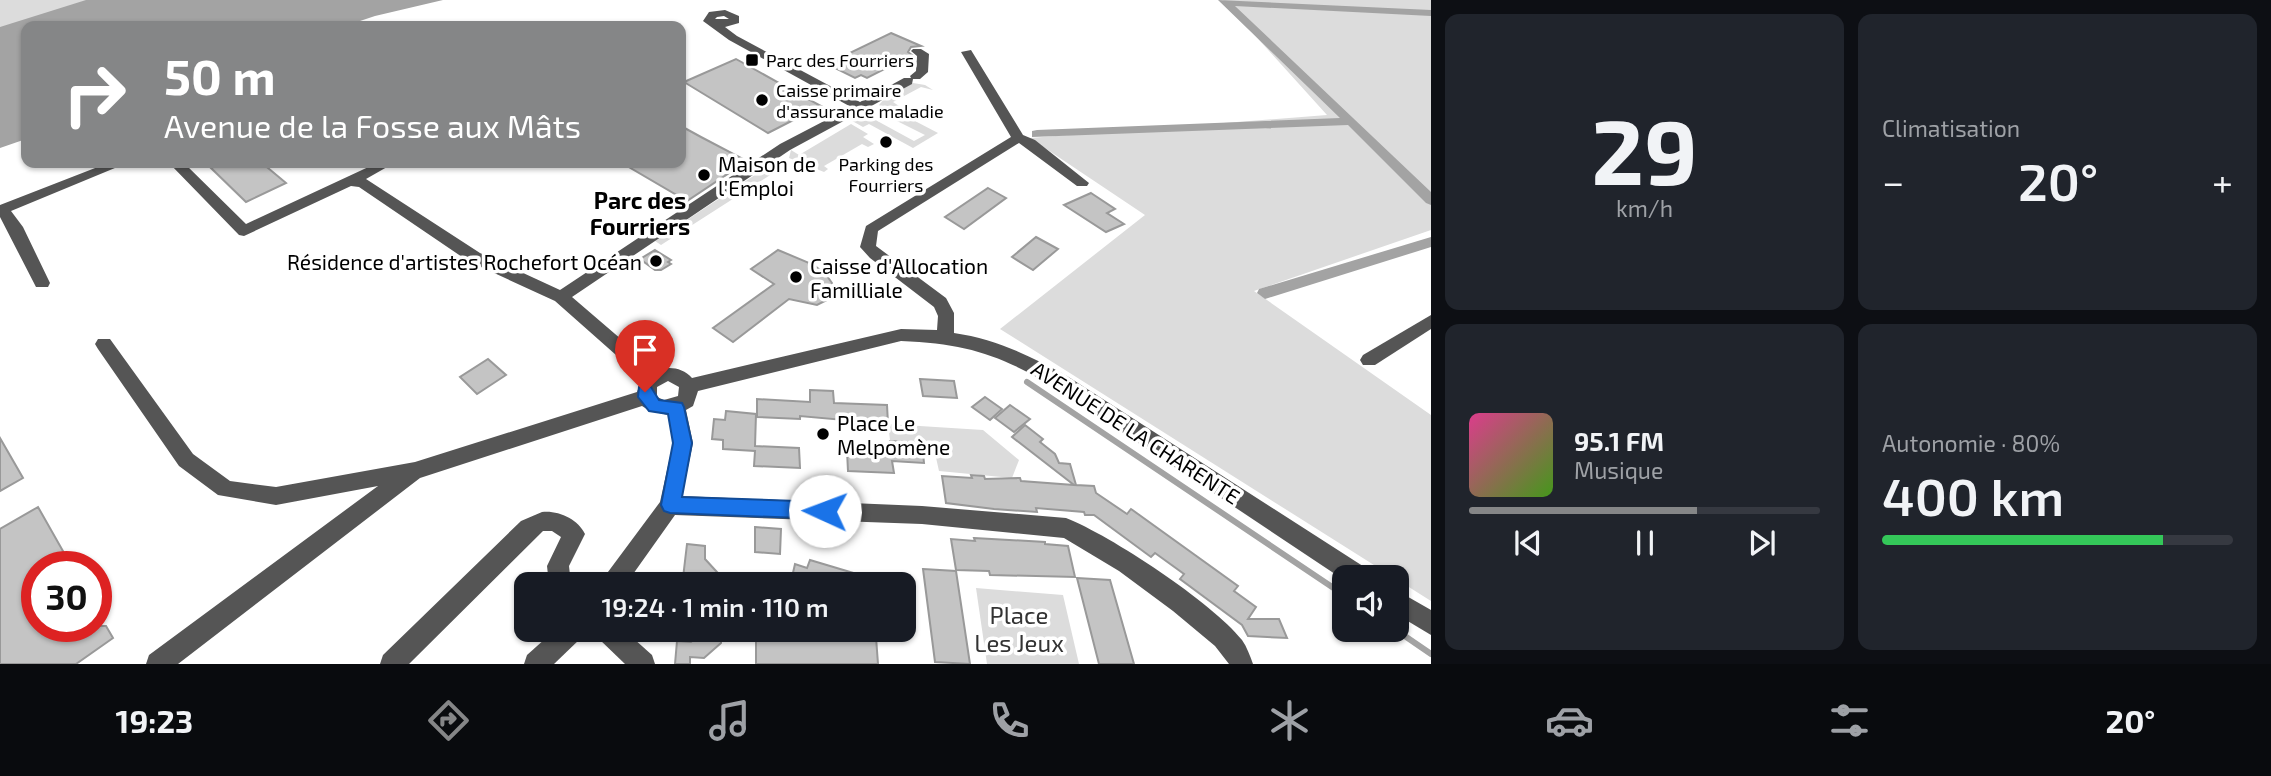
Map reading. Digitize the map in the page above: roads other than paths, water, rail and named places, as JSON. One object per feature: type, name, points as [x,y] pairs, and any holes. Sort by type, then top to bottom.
[{"type":"street","points":[[730,29],[736,20],[734,16],[713,14],[711,22],[730,29],[859,106]]},
{"type":"street","points":[[561,297],[785,147],[922,72],[923,54],[917,51]]},
{"type":"street","points":[[967,52],[1018,138],[1082,183]]},
{"type":"street","points":[[945,337],[946,312],[940,299],[877,257],[868,247],[871,229],[1018,138]]},
{"type":"street","points":[[42,283],[15,227],[1,209],[107,168]]},
{"type":"street","points":[[181,168],[244,231],[377,168]]},
{"type":"street","points":[[349,182],[363,183],[435,233],[496,269],[561,297],[654,378]]},
{"type":"street","points":[[1369,360],[1431,321]]},
{"type":"street","name":"AVENUE DE LA CHARENTE","points":[[688,386],[892,335],[945,337],[977,344],[1017,357],[1060,381],[1341,565]]},
{"type":"street","points":[[104,344],[186,460],[225,489],[276,496],[415,471],[646,397]]},
{"type":"street","points":[[674,375],[688,386],[686,401],[676,407],[655,406],[646,397],[646,387],[654,378],[674,375]]},
{"type":"street","points":[[622,572],[670,505],[682,443],[676,407]]},
{"type":"street","points":[[158,664],[415,471]]},
{"type":"street","points":[[670,505],[922,515],[1078,531],[1205,622],[1234,648],[1241,664]]},
{"type":"street","points":[[392,664],[530,528],[543,520],[557,520],[574,534],[557,572]]},
{"type":"street","points":[[1409,609],[1431,623]]},
{"type":"street","points":[[536,664],[560,642]]},
{"type":"street","points":[[619,642],[643,664]]},
{"type":"waterway","points":[[1225,2],[1431,13]]},
{"type":"waterway","points":[[1225,2],[1351,121]]},
{"type":"waterway","points":[[1037,134],[1351,121]]},
{"type":"waterway","points":[[1351,121],[1431,200]]},
{"type":"waterway","points":[[1265,293],[1431,242]]},
{"type":"waterway","points":[[1027,382],[1332,587]]},
{"type":"waterway","points":[[1409,639],[1431,654]]},
{"type":"place","name":"Parc des Fourriers","points":[[752,60]]},
{"type":"place","name":"Caisse primaire d'assurance maladie","points":[[762,100]]},
{"type":"place","name":"Parking des Fourriers","points":[[886,142]]},
{"type":"place","name":"Maison de l'Emploi","points":[[704,175]]},
{"type":"place","name":"Résidence d'artistes Rochefort Océan","points":[[656,261]]},
{"type":"place","name":"Caisse d'Allocation Familliale","points":[[796,277]]},
{"type":"place","name":"Place Le Melpomène","points":[[823,434]]},
{"type":"district","name":"Parc des Fourriers","points":[[640,213]]},
{"type":"park label","name":"Place Les Jeux","points":[[1019,628]]}]
